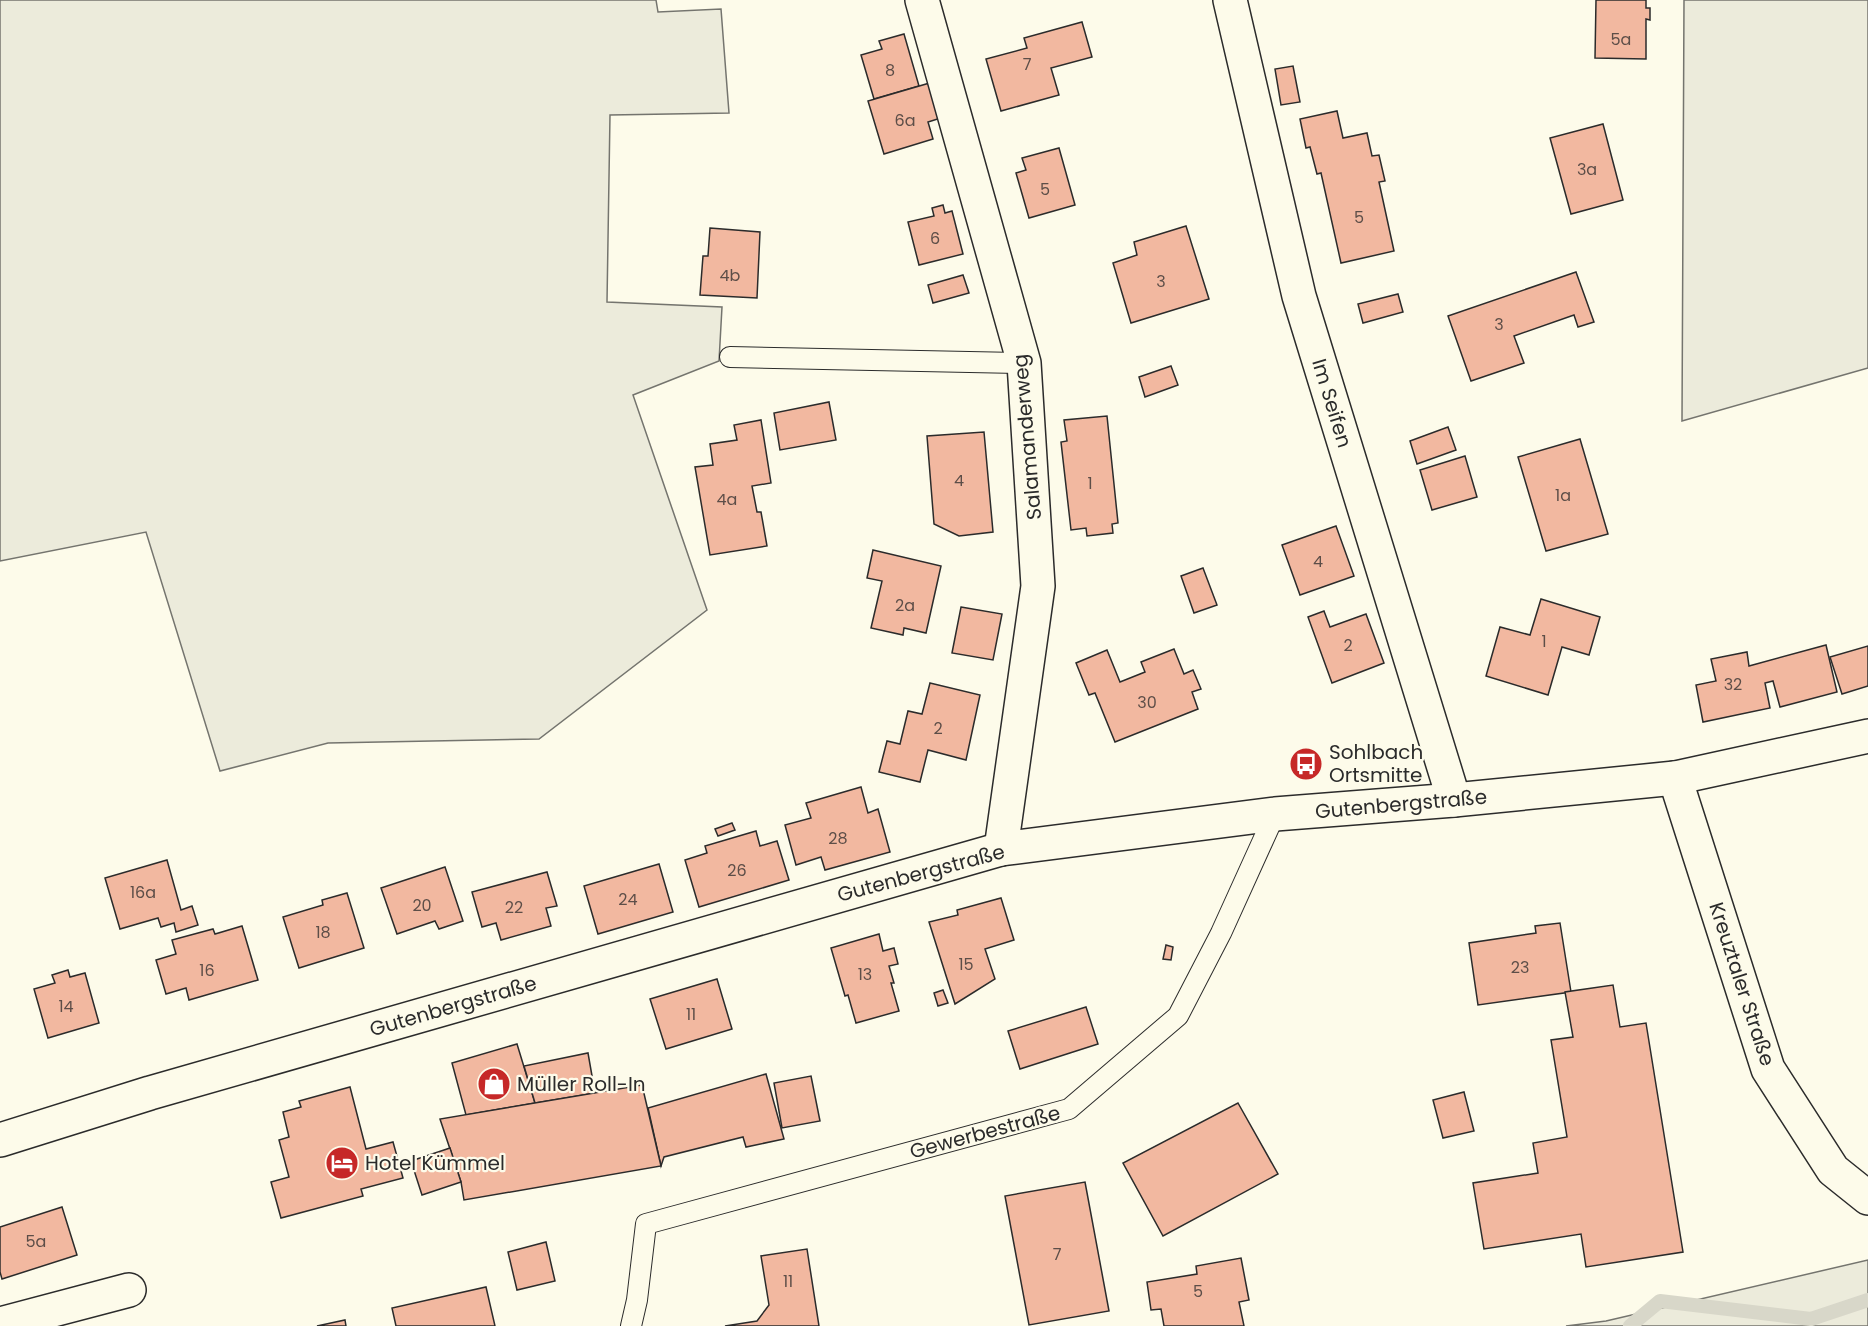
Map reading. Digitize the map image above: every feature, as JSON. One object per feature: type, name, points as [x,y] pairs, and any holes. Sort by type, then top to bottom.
[{"type":"street","name":"Salamanderweg","points":[[922,0],[1024,363],[1038,586],[1000,849]]},
{"type":"street","name":"Im Seifen","points":[[1230,0],[1299,296],[1454,800]]},
{"type":"street","name":"Gutenbergstraße","points":[[0,1140],[150,1093],[1000,849],[1275,814],[1454,800],[1675,778],[1868,736]]},
{"type":"street","name":"Kreuztaler Straße","points":[[1675,778],[1768,1069],[1833,1170],[1868,1198]]},
{"type":"street","points":[[0,1323],[129,1290]]},
{"type":"lane","points":[[730,357],[1024,363]]},
{"type":"lane","name":"Gewerbestraße","points":[[632,1326],[646,1224],[1069,1109],[1178,1016],[1221,933],[1275,814]]},
{"type":"shaded area","points":[[0,0],[656,0],[658,12],[721,9],[729,113],[610,115],[607,302],[722,307],[719,361],[633,395],[707,610],[539,739],[328,743],[220,771],[146,532],[0,561]]},
{"type":"shaded area","points":[[1684,0],[1868,0],[1868,368],[1682,421]]},
{"type":"shaded area","points":[[1868,1260],[1868,1326],[1566,1326],[1606,1321]]},
{"type":"building","points":[[1596,0],[1646,0],[1646,8],[1650,8],[1650,20],[1646,19],[1646,59],[1595,58]]},
{"type":"building","points":[[1082,22],[1092,57],[1051,68],[1059,95],[1001,111],[986,59],[1027,48],[1024,38]]},
{"type":"building","points":[[904,34],[919,86],[874,99],[861,55],[882,49],[879,41]]},
{"type":"building","points":[[1293,66],[1300,102],[1281,105],[1275,69]]},
{"type":"building","points":[[933,82],[944,117],[928,122],[933,139],[884,154],[868,101]]},
{"type":"building","points":[[1337,111],[1343,138],[1367,133],[1372,156],[1379,155],[1385,181],[1379,182],[1394,251],[1341,263],[1321,173],[1317,174],[1310,147],[1306,148],[1300,119]]},
{"type":"building","points":[[1603,124],[1623,200],[1571,214],[1550,138]]},
{"type":"building","points":[[1059,148],[1075,205],[1029,218],[1016,173],[1026,170],[1022,158]]},
{"type":"building","points":[[943,205],[945,213],[952,211],[963,254],[919,265],[908,222],[934,216],[932,208]]},
{"type":"building","points":[[1186,226],[1209,299],[1131,323],[1113,263],[1137,255],[1134,242]]},
{"type":"building","points":[[710,228],[760,232],[757,298],[700,295],[703,256],[708,256]]},
{"type":"building","points":[[1576,272],[1594,322],[1578,327],[1574,315],[1514,336],[1524,363],[1471,381],[1448,316]]},
{"type":"building","points":[[963,275],[969,293],[933,303],[928,285]]},
{"type":"building","points":[[1398,294],[1403,312],[1363,323],[1358,304]]},
{"type":"building","points":[[1171,366],[1178,385],[1145,397],[1139,377]]},
{"type":"building","points":[[829,402],[836,440],[780,450],[774,413]]},
{"type":"building","points":[[1107,416],[1118,523],[1112,524],[1113,533],[1087,536],[1086,528],[1071,530],[1061,442],[1067,441],[1064,420]]},
{"type":"building","points":[[761,420],[771,483],[752,486],[757,512],[761,512],[767,546],[710,555],[695,467],[713,465],[710,444],[737,440],[734,425]]},
{"type":"building","points":[[1448,427],[1456,450],[1417,464],[1410,441]]},
{"type":"building","points":[[984,432],[993,532],[959,536],[934,524],[927,436]]},
{"type":"building","points":[[1580,439],[1608,534],[1546,551],[1518,457]]},
{"type":"building","points":[[1465,456],[1477,497],[1432,510],[1420,470]]},
{"type":"building","points":[[1336,526],[1354,576],[1300,595],[1282,545]]},
{"type":"building","points":[[873,550],[941,566],[926,633],[904,628],[903,635],[871,628],[882,581],[867,578]]},
{"type":"building","points":[[1203,568],[1217,605],[1194,613],[1181,576]]},
{"type":"building","points":[[1541,599],[1600,617],[1589,655],[1562,647],[1548,695],[1486,676],[1500,627],[1530,635]]},
{"type":"building","points":[[961,607],[1002,614],[993,660],[952,653]]},
{"type":"building","points":[[1324,611],[1330,627],[1366,614],[1384,663],[1332,683],[1308,617]]},
{"type":"building","points":[[1826,645],[1837,692],[1780,707],[1773,681],[1765,683],[1770,708],[1703,722],[1696,685],[1716,681],[1711,659],[1747,652],[1749,666]]},
{"type":"building","points":[[1868,646],[1868,686],[1842,694],[1830,657]]},
{"type":"building","points":[[1174,649],[1184,674],[1193,670],[1201,689],[1192,692],[1198,709],[1115,742],[1095,693],[1089,695],[1076,663],[1107,650],[1120,682],[1145,672],[1141,662]]},
{"type":"building","points":[[930,683],[980,695],[966,760],[928,750],[920,782],[879,772],[887,741],[900,744],[908,711],[922,714]]},
{"type":"building","points":[[861,787],[868,813],[878,809],[890,852],[825,870],[821,857],[796,865],[785,825],[811,818],[806,803]]},
{"type":"building","points":[[732,823],[735,830],[718,836],[715,829]]},
{"type":"building","points":[[756,831],[760,846],[777,841],[789,880],[699,907],[685,860],[707,853],[705,846]]},
{"type":"building","points":[[167,860],[181,910],[192,906],[198,925],[176,932],[174,923],[161,927],[158,918],[120,929],[105,878]]},
{"type":"building","points":[[659,864],[673,912],[598,934],[584,886]]},
{"type":"building","points":[[445,867],[463,921],[439,929],[435,921],[397,934],[381,888]]},
{"type":"building","points":[[547,872],[557,906],[546,908],[551,926],[501,940],[496,923],[482,927],[472,892]]},
{"type":"building","points":[[347,893],[364,948],[299,968],[283,917],[323,905],[322,900]]},
{"type":"building","points":[[1001,898],[1014,940],[985,949],[995,979],[955,1004],[929,922],[958,915],[957,910]]},
{"type":"building","points":[[1560,923],[1571,992],[1478,1005],[1469,943],[1536,933],[1535,926]]},
{"type":"building","points":[[242,926],[258,980],[189,1000],[186,988],[166,994],[156,960],[176,954],[172,940],[213,929],[215,934]]},
{"type":"building","points":[[879,934],[883,951],[894,948],[898,964],[889,966],[899,1011],[856,1023],[848,995],[845,996],[831,948]]},
{"type":"building","points":[[1166,945],[1173,947],[1171,960],[1163,959]]},
{"type":"building","points":[[68,970],[70,977],[85,973],[99,1023],[48,1038],[34,989],[55,983],[52,975]]},
{"type":"building","points":[[717,979],[732,1029],[666,1049],[650,999]]},
{"type":"building","points":[[1613,985],[1620,1027],[1646,1023],[1683,1252],[1586,1267],[1581,1234],[1484,1249],[1473,1183],[1538,1173],[1533,1143],[1567,1137],[1551,1040],[1573,1037],[1565,992]]},
{"type":"building","points":[[943,990],[948,1003],[938,1006],[934,993]]},
{"type":"building","points":[[1086,1007],[1098,1044],[1020,1069],[1008,1031]]},
{"type":"building","name":"Müller Roll-In","points":[[517,1044],[535,1103],[466,1115],[452,1063]]},
{"type":"building","points":[[588,1053],[595,1093],[535,1103],[524,1066]]},
{"type":"building","points":[[766,1074],[784,1139],[746,1147],[743,1137],[664,1157],[661,1166],[648,1108]]},
{"type":"building","points":[[811,1076],[820,1121],[782,1128],[774,1083]]},
{"type":"building","points":[[642,1085],[661,1166],[464,1200],[461,1182],[440,1119]]},
{"type":"building","name":"Hotel Kümmel","points":[[350,1087],[366,1149],[393,1142],[403,1178],[361,1189],[363,1196],[281,1218],[271,1182],[289,1177],[279,1140],[289,1137],[283,1112],[301,1107],[299,1101]]},
{"type":"building","points":[[1464,1092],[1474,1131],[1443,1138],[1433,1100]]},
{"type":"building","points":[[1238,1103],[1278,1174],[1163,1236],[1123,1163]]},
{"type":"building","points":[[450,1148],[461,1182],[422,1195],[411,1161]]},
{"type":"building","points":[[1085,1182],[1109,1311],[1029,1325],[1005,1196]]},
{"type":"building","points":[[62,1207],[77,1255],[2,1279],[0,1227]]},
{"type":"building","points":[[546,1242],[555,1281],[517,1290],[508,1252]]},
{"type":"building","points":[[807,1249],[819,1326],[725,1326],[757,1321],[769,1305],[761,1256]]},
{"type":"building","points":[[1241,1258],[1249,1300],[1239,1302],[1244,1326],[1164,1326],[1161,1309],[1151,1310],[1147,1282],[1197,1274],[1196,1266]]},
{"type":"building","points":[[486,1287],[495,1326],[396,1326],[392,1308]]},
{"type":"building","points":[[345,1320],[346,1326],[317,1326]]},
{"type":"waterway","points":[[1630,1326],[1660,1301],[1811,1319],[1868,1300]]},
{"type":"place","name":"Sohlbach Ortsmitte","points":[[1306,764]]},
{"type":"place","name":"Müller Roll-In","points":[[494,1084]]},
{"type":"place","name":"Hotel Kümmel","points":[[342,1163]]}]
